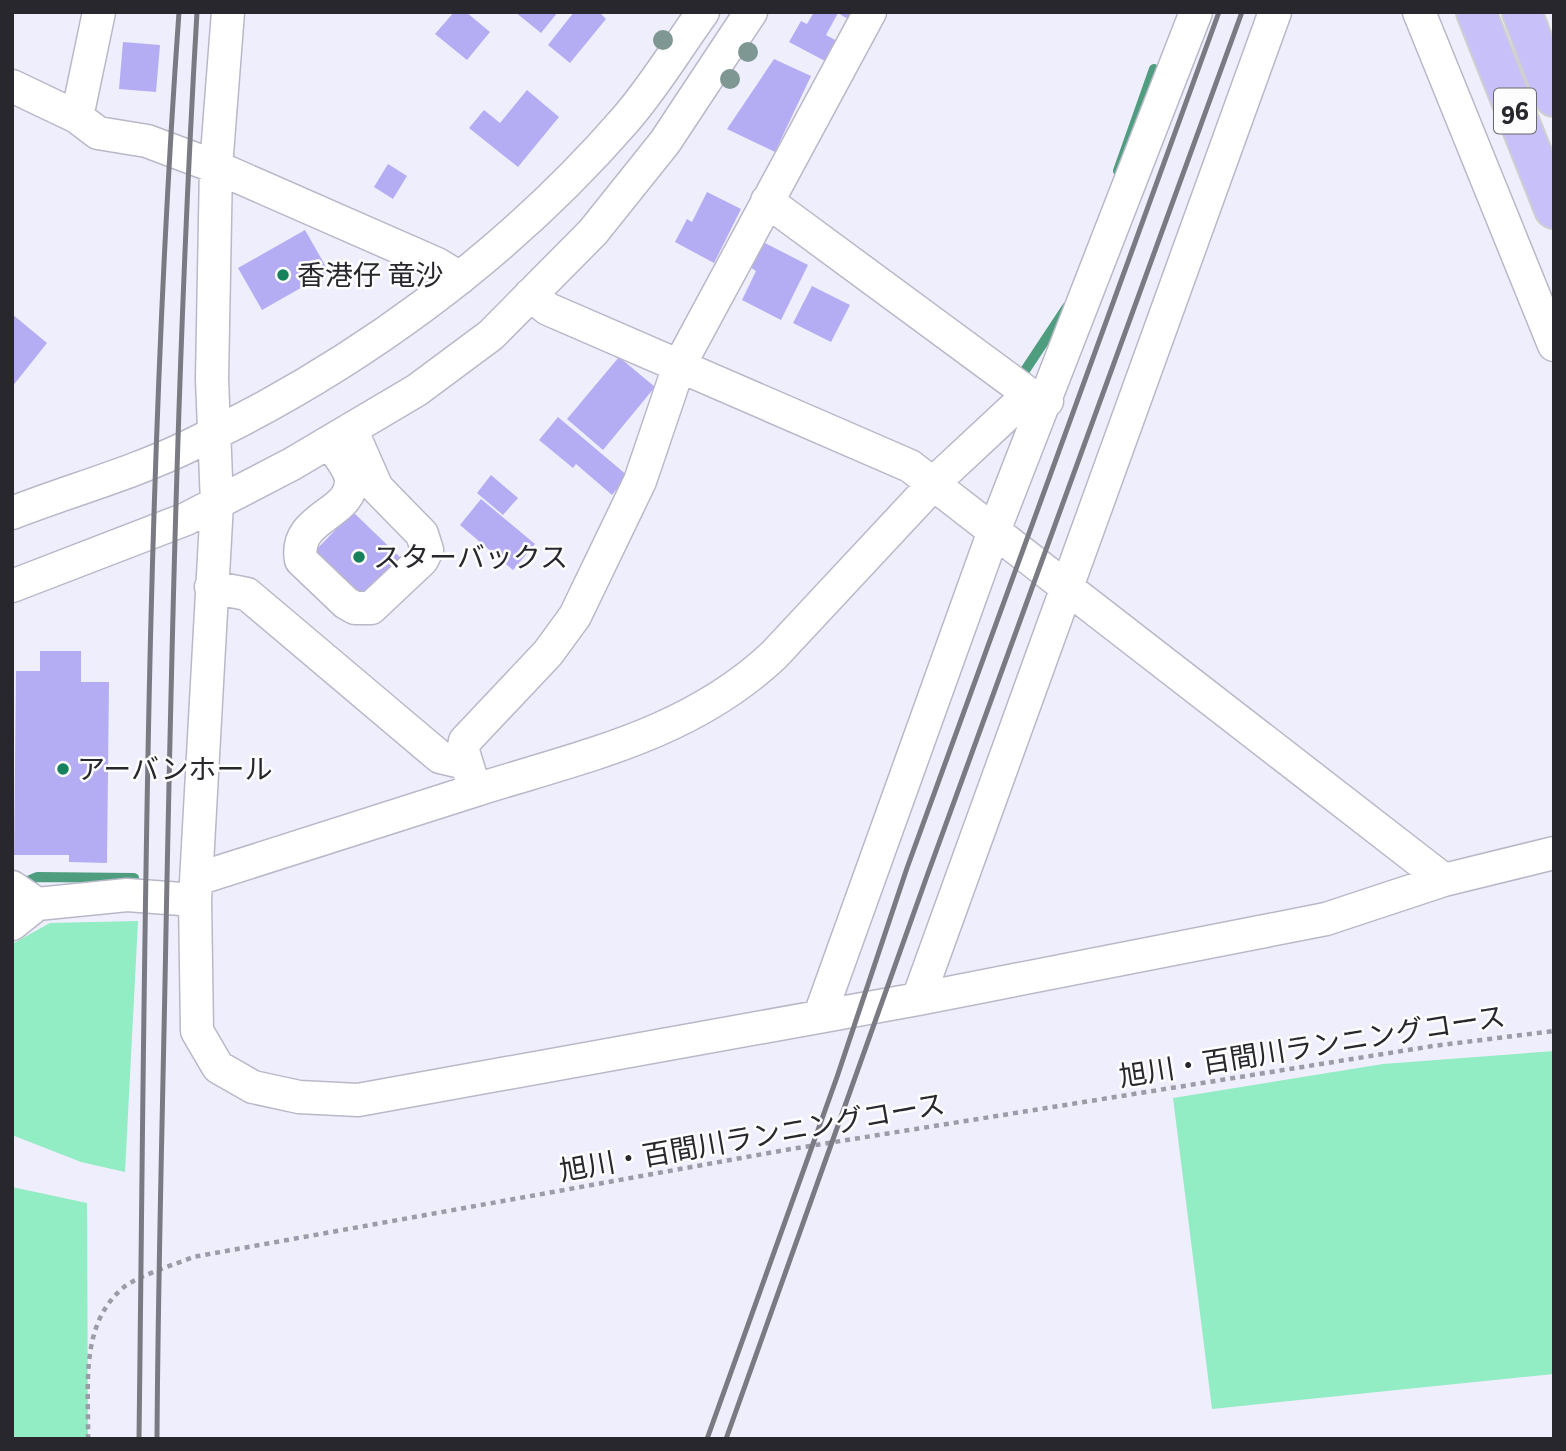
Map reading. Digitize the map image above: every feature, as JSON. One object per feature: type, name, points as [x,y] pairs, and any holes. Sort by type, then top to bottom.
[{"type":"main road","name":"96","points":[[1476,12],[1554,209]]},
{"type":"main road","name":"96","points":[[1522,12],[1554,97]]},
{"type":"street","points":[[77,117],[99,12]]},
{"type":"street","points":[[228,12],[216,167],[212,379],[217,502],[196,890],[197,1031],[218,1067],[253,1087],[299,1097],[358,1100],[918,999],[1326,919],[1444,880],[1554,853]]},
{"type":"street","points":[[12,586],[142,538],[217,502],[417,390],[491,335],[593,232],[664,142],[751,12]]},
{"type":"street","points":[[471,778],[463,751],[465,741],[548,653],[575,616],[640,481],[679,366],[870,12]]},
{"type":"street","points":[[820,1015],[994,531],[1026,391],[1196,12]]},
{"type":"street","points":[[918,999],[1275,12]]},
{"type":"street","points":[[1419,12],[1554,345]]},
{"type":"street","points":[[12,513],[189,447],[263,408],[389,332],[460,278],[548,202],[615,131],[692,16]]},
{"type":"street","points":[[12,86],[77,117],[98,133],[147,141],[216,167],[437,264],[460,278]]},
{"type":"street","points":[[766,201],[1026,391]]},
{"type":"street","points":[[530,295],[548,309],[819,424],[925,479],[1444,880]]},
{"type":"street","points":[[12,925],[22,894],[127,895],[196,890],[471,778],[618,746],[715,703],[744,683],[774,655],[925,479],[1026,391]]},
{"type":"street","points":[[340,435],[362,482],[377,488],[422,534],[426,550],[432,554],[371,608],[363,610],[346,603],[305,566],[299,550],[305,532],[362,482]]},
{"type":"street","points":[[211,587],[247,594],[440,757],[471,778]]},
{"type":"path","name":"旭川・百間川ランニングコース","points":[[88,1439],[89,1352],[100,1316],[125,1287],[193,1256],[792,1149],[1433,1046],[1554,1031]]},
{"type":"green space","points":[[138,921],[125,1172],[81,1162],[12,1135],[12,944],[50,923]]},
{"type":"green space","points":[[1554,1051],[1554,1374],[1212,1409],[1173,1098],[1383,1064]]},
{"type":"green space","points":[[12,1187],[87,1203],[88,1439],[12,1439]]},
{"type":"building","points":[[454,12],[466,12],[490,32],[467,60],[435,34]]},
{"type":"building","points":[[515,12],[558,12],[541,33]]},
{"type":"building","points":[[574,12],[599,12],[606,19],[570,63],[548,45]]},
{"type":"building","points":[[814,12],[852,12],[848,19],[838,13],[826,35],[837,41],[825,61],[789,42],[801,21],[807,24]]},
{"type":"building","points":[[123,42],[160,45],[156,92],[119,89]]},
{"type":"building","points":[[774,59],[811,76],[775,152],[727,129]]},
{"type":"building","points":[[527,90],[559,117],[518,167],[469,128],[484,110],[500,123]]},
{"type":"building","points":[[388,164],[407,176],[393,199],[374,187]]},
{"type":"building","points":[[707,192],[741,209],[714,263],[675,242],[687,219],[692,222]]},
{"type":"building","points":[[305,230],[329,272],[262,310],[238,268]]},
{"type":"building","points":[[763,242],[808,265],[781,320],[742,300],[756,271],[750,267]]},
{"type":"building","points":[[812,286],[850,305],[831,342],[793,323]]},
{"type":"building","points":[[12,314],[47,343],[12,387]]},
{"type":"building","points":[[619,357],[655,387],[603,450],[567,419]]},
{"type":"building","points":[[558,417],[628,476],[612,495],[576,464],[573,468],[539,440]]},
{"type":"building","points":[[491,475],[518,498],[503,515],[477,493]]},
{"type":"building","points":[[481,499],[535,544],[513,570],[460,525]]},
{"type":"building","points":[[353,512],[404,561],[362,607],[309,557]]},
{"type":"building","points":[[40,651],[81,651],[81,682],[109,682],[107,863],[69,862],[69,855],[14,855],[16,671],[40,671]]},
{"type":"waterway","points":[[1118,171],[1154,69]]},
{"type":"waterway","points":[[1018,381],[1067,307]]},
{"type":"waterway","points":[[18,885],[37,877],[134,878]]},
{"type":"railway","points":[[139,1439],[148,725],[159,368],[179,12]]},
{"type":"railway","points":[[157,1439],[174,586],[185,242],[197,12]]},
{"type":"railway","points":[[707,1439],[837,1077],[907,868],[1219,12]]},
{"type":"railway","points":[[726,1439],[927,876],[1242,12]]},
{"type":"place","name":"香港仔 竜沙","points":[[283,275]]},
{"type":"place","name":"スターバックス","points":[[359,557]]},
{"type":"place","name":"アーバンホール","points":[[63,769]]}]
